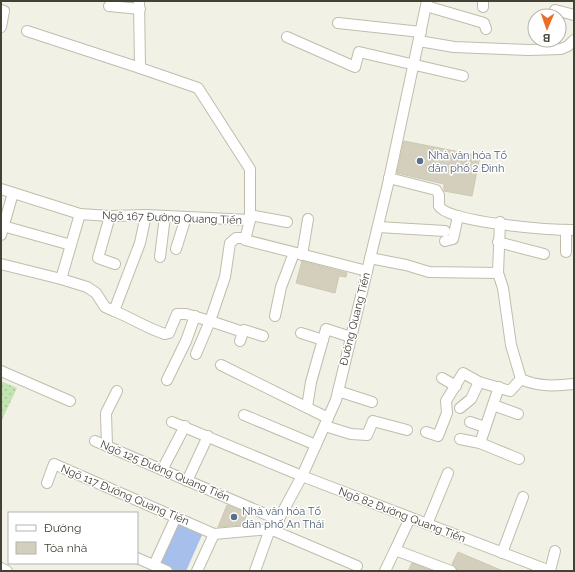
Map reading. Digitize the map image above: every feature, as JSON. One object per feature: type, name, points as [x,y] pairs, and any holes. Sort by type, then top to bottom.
[{"type":"street","points":[[427,4],[484,23],[486,29]]},
{"type":"street","name":"Đường Quang Tiến","points":[[270,530],[279,520],[302,476],[327,422],[338,391],[396,153],[427,4]]},
{"type":"street","points":[[109,6],[139,5],[140,68]]},
{"type":"street","points":[[1,10],[4,11],[1,26]]},
{"type":"street","points":[[338,24],[420,37],[454,47],[529,50],[561,49],[568,46],[574,40]]},
{"type":"street","points":[[27,31],[198,88],[250,169],[250,218],[287,222]]},
{"type":"street","points":[[287,37],[355,67],[359,52],[463,76]]},
{"type":"street","points":[[389,178],[436,190],[441,193],[438,202],[440,209],[458,216],[491,224],[500,222],[540,229],[570,230],[566,252]]},
{"type":"street","name":"Ngõ 167 Đường Quang Tiến","points":[[1,189],[80,214],[110,216],[146,215],[250,218],[245,240],[367,271]]},
{"type":"street","points":[[13,193],[2,230],[71,245]]},
{"type":"street","points":[[61,278],[80,214]]},
{"type":"street","points":[[114,311],[140,243],[146,215]]},
{"type":"street","points":[[110,216],[98,258],[115,264]]},
{"type":"street","points":[[160,257],[164,216]]},
{"type":"street","points":[[378,227],[445,236],[453,240],[458,216]]},
{"type":"street","points":[[176,249],[186,217]]},
{"type":"street","points":[[275,316],[281,287],[298,254],[308,219]]},
{"type":"street","points":[[500,222],[498,242],[498,273],[503,288],[511,345],[521,380]]},
{"type":"street","points":[[196,354],[210,321],[225,277],[230,243],[236,238],[246,238]]},
{"type":"street","points":[[498,242],[544,254]]},
{"type":"street","points":[[370,258],[406,265],[430,272],[498,273]]},
{"type":"street","points":[[1,264],[61,278],[87,287],[96,293],[105,307],[132,318],[143,326],[165,334],[169,332],[177,314],[186,314],[210,321],[242,337],[244,330],[263,336]]},
{"type":"street","points":[[167,380],[186,340],[195,316]]},
{"type":"street","points":[[307,407],[311,382],[326,329],[351,337]]},
{"type":"street","points":[[301,332],[323,340]]},
{"type":"street","points":[[221,365],[307,407],[327,422],[352,434],[367,435],[373,421],[407,430]]},
{"type":"street","points":[[1,370],[70,401]]},
{"type":"street","points":[[426,432],[438,436],[446,413],[446,401],[463,373],[479,382],[510,391],[521,380]]},
{"type":"street","points":[[442,378],[456,386]]},
{"type":"street","points":[[521,380],[530,384],[554,386],[574,384]]},
{"type":"street","points":[[460,408],[471,399],[479,382]]},
{"type":"street","points":[[480,443],[499,387]]},
{"type":"street","points":[[107,446],[106,413],[117,391]]},
{"type":"street","points":[[338,391],[372,402]]},
{"type":"street","points":[[493,405],[518,414]]},
{"type":"street","points":[[244,415],[316,444]]},
{"type":"street","name":"Ngõ 82 Đường Quang Tiến","points":[[172,422],[185,426],[302,476],[550,571]]},
{"type":"street","points":[[470,422],[485,427]]},
{"type":"street","points":[[162,470],[185,426]]},
{"type":"street","points":[[187,481],[208,436]]},
{"type":"street","points":[[460,439],[480,443],[519,459]]},
{"type":"street","name":"Ngõ 125 Đường Quang Tiến","points":[[95,441],[279,520]]},
{"type":"street","name":"Ngõ 117 Đường Quang Tiến","points":[[47,483],[54,464],[214,534]]},
{"type":"street","points":[[427,524],[448,472]]},
{"type":"street","points":[[502,553],[523,497]]},
{"type":"street","points":[[154,565],[176,517]]},
{"type":"street","points":[[385,571],[410,518]]},
{"type":"street","points":[[255,571],[270,530]]},
{"type":"street","points":[[197,571],[214,534],[270,530],[357,566]]},
{"type":"street","points":[[395,550],[451,571]]},
{"type":"street","points":[[550,571],[555,551]]},
{"type":"street","points":[[138,558],[167,571]]},
{"type":"street","points":[[1,568],[8,571]]},
{"type":"green space","points":[[1,381],[17,388],[1,422]]},
{"type":"water","points":[[175,522],[202,535],[186,571],[176,571],[157,562]]},
{"type":"building","points":[[404,141],[480,156],[472,196],[444,191],[444,184],[397,173]]},
{"type":"building","points":[[302,261],[347,273],[346,277],[339,276],[335,293],[296,283]]},
{"type":"building","name":"Nhà văn hóa Tổ dân phố An Thái","points":[[227,505],[247,513],[243,525],[218,527]]},
{"type":"building","points":[[458,552],[503,571],[457,571],[456,567],[452,564]]},
{"type":"building","points":[[412,563],[432,571],[408,571]]},
{"type":"place","name":"Nhà văn hóa Tổ dân phố 2 Đình","points":[[420,161]]},
{"type":"place","name":"Nhà văn hóa Tổ dân phố An Thái","points":[[234,517]]}]
